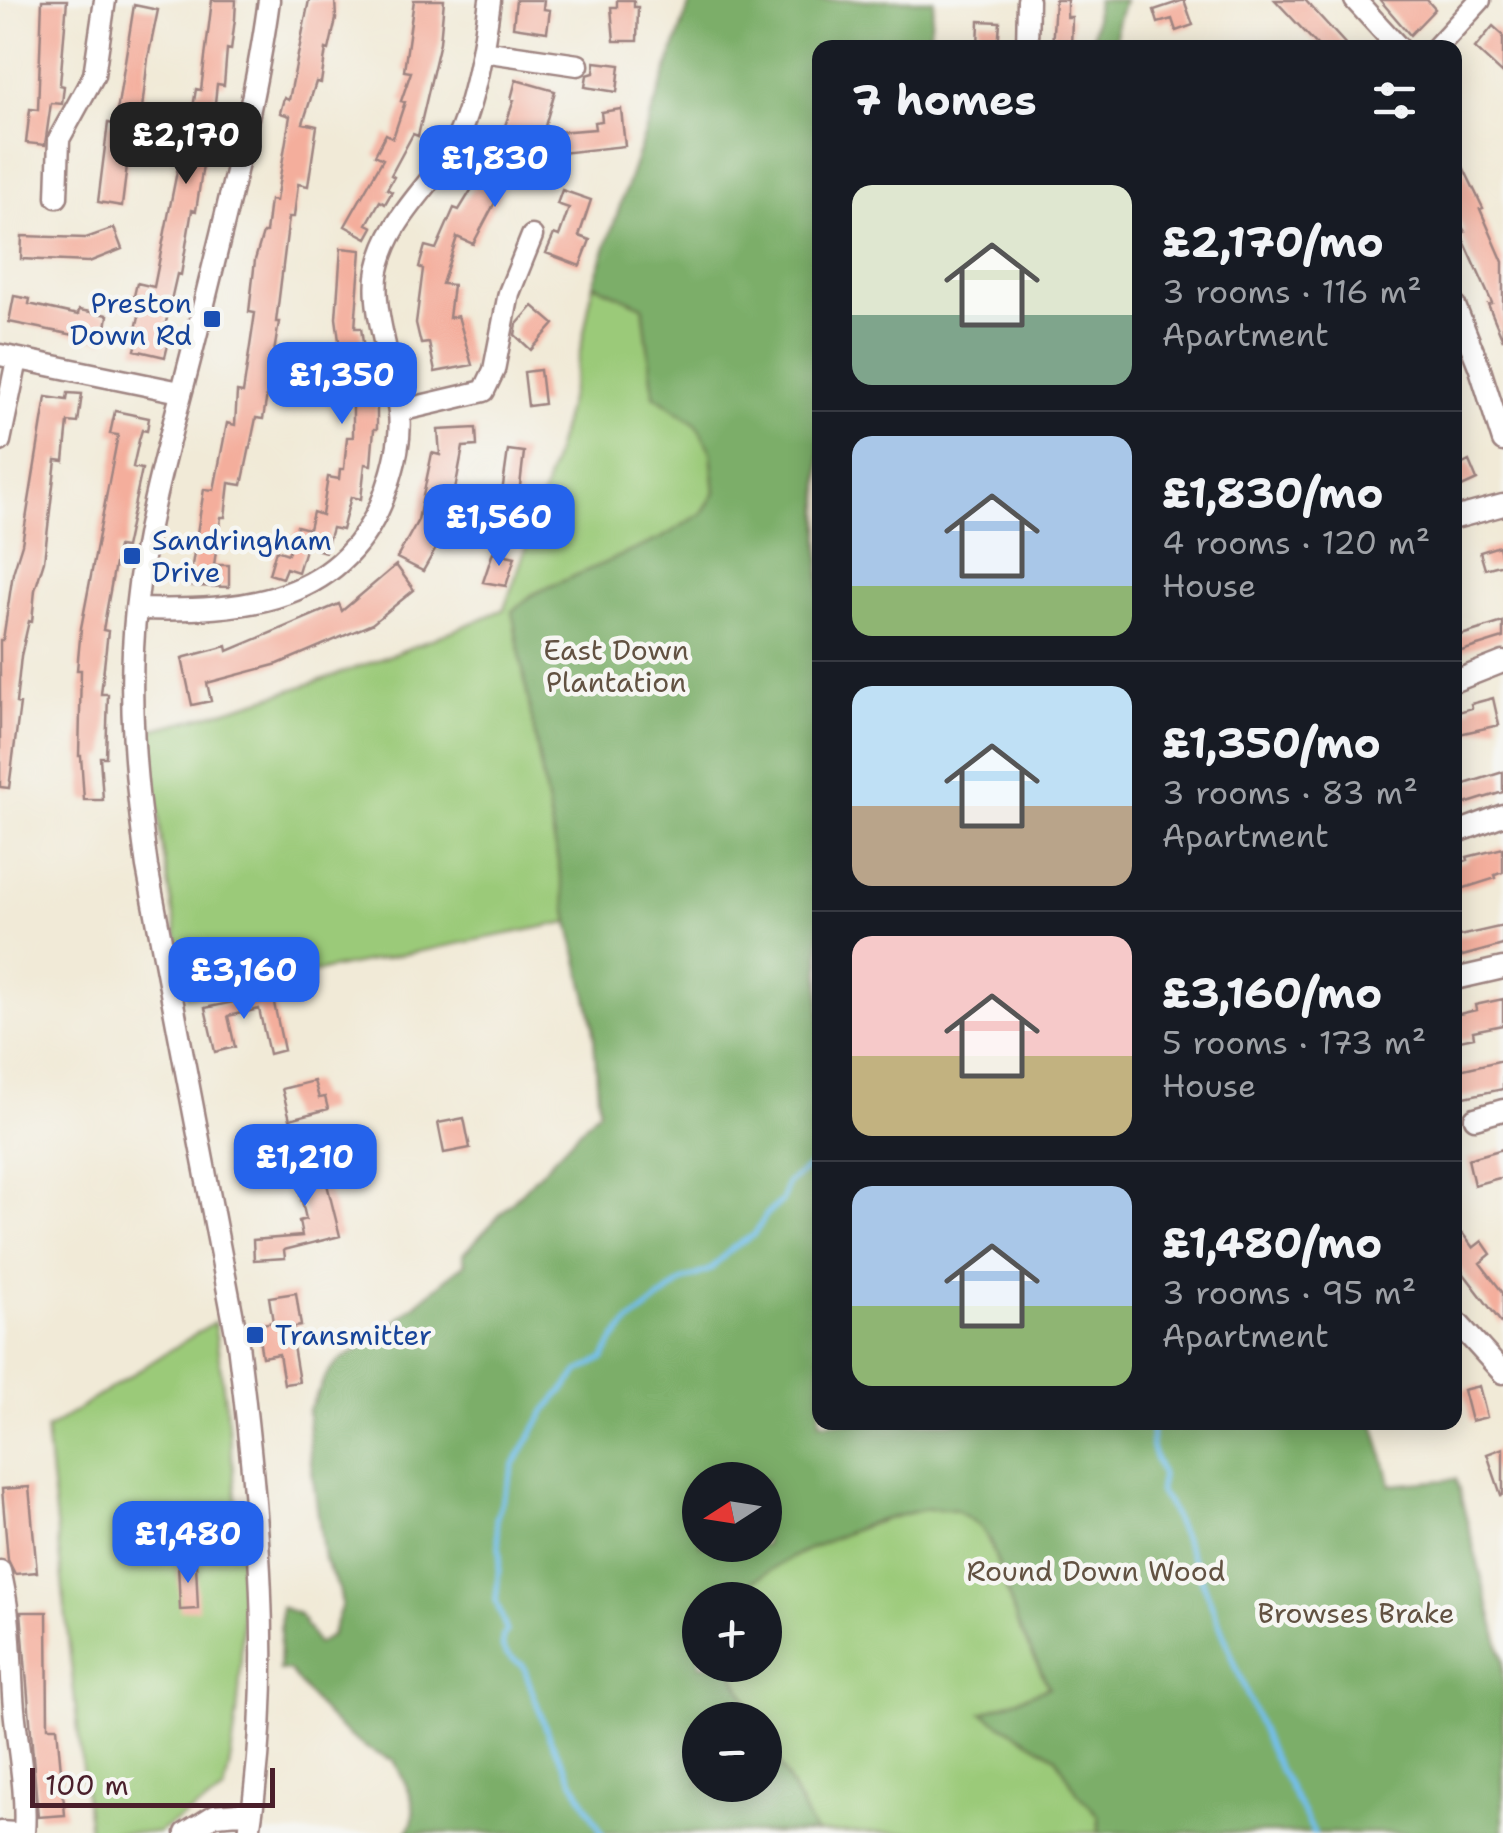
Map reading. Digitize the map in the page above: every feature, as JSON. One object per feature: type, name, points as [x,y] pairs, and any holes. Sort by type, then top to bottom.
[{"type":"street","points":[[57,197],[59,139],[94,74],[105,0]]},
{"type":"street","points":[[186,1833],[215,1815],[250,1822],[260,1687],[260,1587],[249,1421],[238,1344],[146,867],[132,736],[131,686],[143,556],[246,116],[268,0]]},
{"type":"street","points":[[136,609],[209,611],[281,596],[316,582],[342,562],[378,514],[398,443],[400,411],[386,346],[377,274],[387,242],[404,212],[456,141],[482,51],[490,0]]},
{"type":"street","points":[[1028,0],[1028,40]]},
{"type":"street","points":[[1354,0],[1392,40]]},
{"type":"street","points":[[1443,40],[1480,0]]},
{"type":"street","points":[[482,51],[578,65]]},
{"type":"street","points":[[400,411],[484,391],[494,370],[509,293],[532,236]]},
{"type":"street","points":[[1462,328],[1480,366],[1503,441]]},
{"type":"street","points":[[0,441],[8,358],[180,392]]},
{"type":"street","points":[[1462,516],[1503,505]]},
{"type":"street","points":[[1462,678],[1503,662]]},
{"type":"street","points":[[1462,830],[1503,815]]},
{"type":"street","points":[[1462,977],[1503,968]]},
{"type":"street","points":[[1476,1118],[1503,1110]]},
{"type":"street","points":[[1462,1328],[1503,1373]]},
{"type":"street","points":[[0,1571],[6,1596],[26,1812],[24,1833]]},
{"type":"street","points":[[0,1832],[16,1833]]},
{"type":"green space","points":[[691,0],[934,0],[929,40],[812,40],[812,1430],[1376,1430],[1391,1485],[1456,1479],[1503,1660],[1503,1833],[1099,1833],[1099,1816],[1077,1792],[1056,1757],[982,1713],[1049,1687],[1018,1625],[990,1541],[980,1526],[954,1509],[925,1509],[870,1523],[797,1554],[751,1582],[682,1582],[682,1682],[738,1682],[748,1702],[682,1702],[682,1802],[782,1802],[782,1769],[815,1833],[406,1833],[414,1815],[413,1806],[394,1760],[348,1735],[289,1670],[279,1671],[281,1607],[299,1614],[317,1644],[331,1636],[342,1604],[324,1559],[310,1455],[308,1411],[327,1374],[465,1263],[463,1254],[599,1110],[593,1023],[569,922],[512,611],[533,594],[662,538],[702,513],[715,493],[711,451],[696,424],[654,395],[643,306],[593,284]]},
{"type":"green space","points":[[1097,0],[1124,0],[1116,40],[1093,40]]},
{"type":"green space","points":[[593,284],[643,306],[654,395],[696,424],[711,452],[715,493],[702,513],[662,538],[533,594],[513,611],[569,922],[187,997],[162,844],[151,730],[330,677],[504,609],[556,448]]},
{"type":"green space","points":[[214,1322],[236,1498],[242,1616],[235,1734],[224,1792],[157,1833],[89,1833],[46,1430]]},
{"type":"green space","points":[[938,1507],[962,1512],[983,1529],[1018,1625],[1049,1688],[983,1713],[1056,1757],[1099,1816],[1099,1833],[815,1833],[782,1769],[782,1702],[748,1702],[738,1682],[782,1682],[782,1582],[750,1582],[852,1530]]},
{"type":"building","points":[[42,0],[67,0],[62,104],[51,103],[45,145],[26,143],[30,109],[38,110]]},
{"type":"building","points":[[212,0],[236,0],[231,50],[227,49],[224,85],[217,84],[196,211],[192,210],[181,275],[177,274],[164,331],[171,333],[165,357],[135,350],[143,298],[134,296],[137,283],[154,287],[181,151],[186,152],[196,89],[201,90]]},
{"type":"building","points":[[309,0],[335,0],[336,19],[321,83],[316,82],[303,123],[317,126],[308,186],[298,184],[294,217],[289,217],[279,322],[263,419],[256,418],[242,485],[229,483],[225,517],[221,517],[214,565],[229,565],[229,587],[192,586],[204,489],[214,490],[227,423],[235,425],[237,392],[243,393],[255,313],[249,312],[255,260],[266,233],[270,200],[276,201],[290,116],[280,113],[284,98],[289,100]]},
{"type":"building","points":[[414,0],[444,0],[440,42],[418,136],[413,134],[391,175],[394,177],[387,189],[392,192],[385,204],[380,201],[367,224],[373,227],[367,238],[345,226],[383,159],[375,155],[386,134],[393,138],[405,102],[401,101],[411,72],[404,71]]},
{"type":"building","points":[[516,0],[544,0],[543,9],[550,10],[547,32],[513,27]]},
{"type":"building","points":[[617,0],[634,0],[634,7],[638,7],[637,41],[614,41],[611,7],[617,7]]},
{"type":"building","points":[[1055,0],[1067,0],[1067,17],[1072,17],[1071,40],[1052,40]]},
{"type":"building","points":[[1184,0],[1193,25],[1176,31],[1172,19],[1158,23],[1154,10]]},
{"type":"building","points":[[1275,0],[1305,0],[1342,40],[1312,40]]},
{"type":"building","points":[[1380,0],[1427,0],[1435,9],[1410,35]]},
{"type":"building","points":[[134,5],[158,10],[141,117],[133,117],[122,206],[98,202],[108,123],[115,124]]},
{"type":"building","points":[[979,21],[1000,22],[999,40],[978,40]]},
{"type":"building","points":[[1493,26],[1503,35],[1503,74],[1475,48]]},
{"type":"building","points":[[595,62],[620,65],[617,92],[585,87],[587,75],[594,73]]},
{"type":"building","points":[[516,80],[555,91],[543,133],[595,129],[594,122],[602,121],[601,112],[621,109],[625,146],[551,154],[526,146],[498,190],[501,191],[473,244],[457,237],[442,284],[453,285],[449,318],[458,316],[472,365],[435,372],[429,343],[421,344],[416,323],[423,269],[419,267],[425,246],[436,249],[454,208],[459,210],[498,146],[514,100],[511,99]]},
{"type":"building","points":[[1462,164],[1503,262],[1503,340],[1488,304],[1492,303],[1462,236],[1465,232]]},
{"type":"building","points":[[562,190],[591,200],[579,236],[590,240],[580,266],[546,253],[554,234],[559,236],[569,208],[557,204]]},
{"type":"building","points":[[114,228],[122,249],[89,262],[21,259],[22,236],[86,238]]},
{"type":"building","points":[[341,248],[361,250],[355,328],[361,328],[371,402],[377,402],[371,465],[365,464],[361,499],[351,497],[342,530],[332,528],[325,552],[306,546],[298,572],[286,568],[282,578],[269,574],[276,550],[288,554],[297,526],[309,529],[313,512],[322,515],[328,477],[339,479],[340,469],[344,469],[347,437],[353,437],[353,393],[347,393],[336,318]]},
{"type":"building","points":[[14,296],[30,299],[29,304],[78,315],[79,310],[108,315],[104,341],[9,322]]},
{"type":"building","points":[[533,306],[554,324],[531,350],[515,335],[517,324]]},
{"type":"building","points":[[540,370],[544,404],[528,406],[524,372]]},
{"type":"building","points":[[68,393],[82,394],[78,423],[68,422],[64,461],[56,460],[44,561],[21,656],[16,703],[20,704],[9,788],[0,787],[0,640],[22,544],[46,397],[67,400]]},
{"type":"building","points":[[115,411],[149,418],[133,467],[142,469],[125,548],[118,547],[103,630],[108,631],[101,694],[108,694],[106,757],[100,757],[103,800],[84,800],[79,756],[81,670],[77,670],[81,628],[118,435],[110,434]]},
{"type":"building","points":[[476,428],[477,446],[463,447],[448,527],[423,571],[397,558],[418,520],[432,453],[440,455],[438,430]]},
{"type":"building","points":[[508,450],[524,452],[518,503],[501,500]]},
{"type":"building","points":[[1469,461],[1477,480],[1462,487],[1462,464]]},
{"type":"building","points":[[1499,546],[1503,564],[1485,569],[1480,552]]},
{"type":"building","points":[[493,552],[515,557],[506,586],[483,582]]},
{"type":"building","points":[[396,565],[414,590],[372,624],[278,664],[207,683],[211,701],[192,705],[182,658],[227,646],[228,651],[339,604],[342,611]]},
{"type":"building","points":[[1503,622],[1503,638],[1462,651],[1462,635]]},
{"type":"building","points":[[1493,698],[1499,725],[1462,733],[1462,711],[1472,708],[1471,704]]},
{"type":"building","points":[[1503,772],[1503,792],[1462,805],[1462,785]]},
{"type":"building","points":[[1503,848],[1503,872],[1462,889],[1462,862]]},
{"type":"building","points":[[1503,926],[1503,945],[1462,956],[1462,935]]},
{"type":"building","points":[[272,994],[284,1050],[269,1054],[259,1009],[228,1016],[235,1047],[215,1052],[205,1008]]},
{"type":"building","points":[[1503,999],[1503,1025],[1473,1031],[1474,1037],[1462,1040],[1462,1013],[1476,1010],[1475,1005]]},
{"type":"building","points":[[1503,1060],[1503,1089],[1462,1098],[1462,1069]]},
{"type":"building","points":[[314,1081],[319,1098],[325,1097],[328,1109],[290,1119],[282,1089]]},
{"type":"building","points":[[464,1118],[470,1148],[444,1153],[438,1123]]},
{"type":"building","points":[[318,1148],[340,1236],[284,1250],[285,1258],[254,1260],[253,1240],[302,1236],[299,1221],[306,1219],[291,1154]]},
{"type":"building","points":[[1503,1149],[1503,1177],[1474,1185],[1468,1159]]},
{"type":"building","points":[[1462,1235],[1473,1248],[1482,1241],[1491,1254],[1480,1263],[1503,1293],[1503,1325],[1462,1271]]},
{"type":"building","points":[[296,1293],[301,1326],[290,1328],[299,1382],[284,1384],[279,1354],[262,1357],[257,1325],[273,1322],[269,1297]]},
{"type":"building","points":[[1479,1386],[1487,1417],[1471,1421],[1463,1390]]},
{"type":"building","points":[[1503,1448],[1503,1494],[1501,1495],[1487,1454]]},
{"type":"building","points":[[29,1487],[37,1572],[15,1574],[8,1560],[2,1489]]},
{"type":"building","points":[[178,1563],[196,1563],[198,1609],[180,1610]]},
{"type":"building","points":[[21,1612],[47,1612],[48,1727],[57,1727],[65,1815],[38,1817]]},
{"type":"waterway","points":[[602,1833],[549,1737],[523,1665],[504,1651],[503,1636],[507,1632],[496,1601],[500,1555],[496,1519],[514,1465],[546,1410],[580,1371],[604,1358],[630,1322],[684,1280],[710,1270],[732,1248],[754,1235],[767,1214],[783,1200],[787,1184],[812,1164]]},
{"type":"waterway","points":[[1151,1430],[1152,1448],[1162,1476],[1159,1492],[1200,1575],[1269,1750],[1314,1833]]},
{"type":"place","name":"Preston Down Rd","points":[[212,319]]},
{"type":"place","name":"Sandringham Drive","points":[[132,556]]},
{"type":"place","name":"Transmitter","points":[[255,1335]]},
{"type":"park label","name":"East Down Plantation","points":[[616,666]]},
{"type":"park label","name":"Round Down Wood","points":[[1096,1571]]},
{"type":"park label","name":"Browses Brake","points":[[1356,1613]]}]
